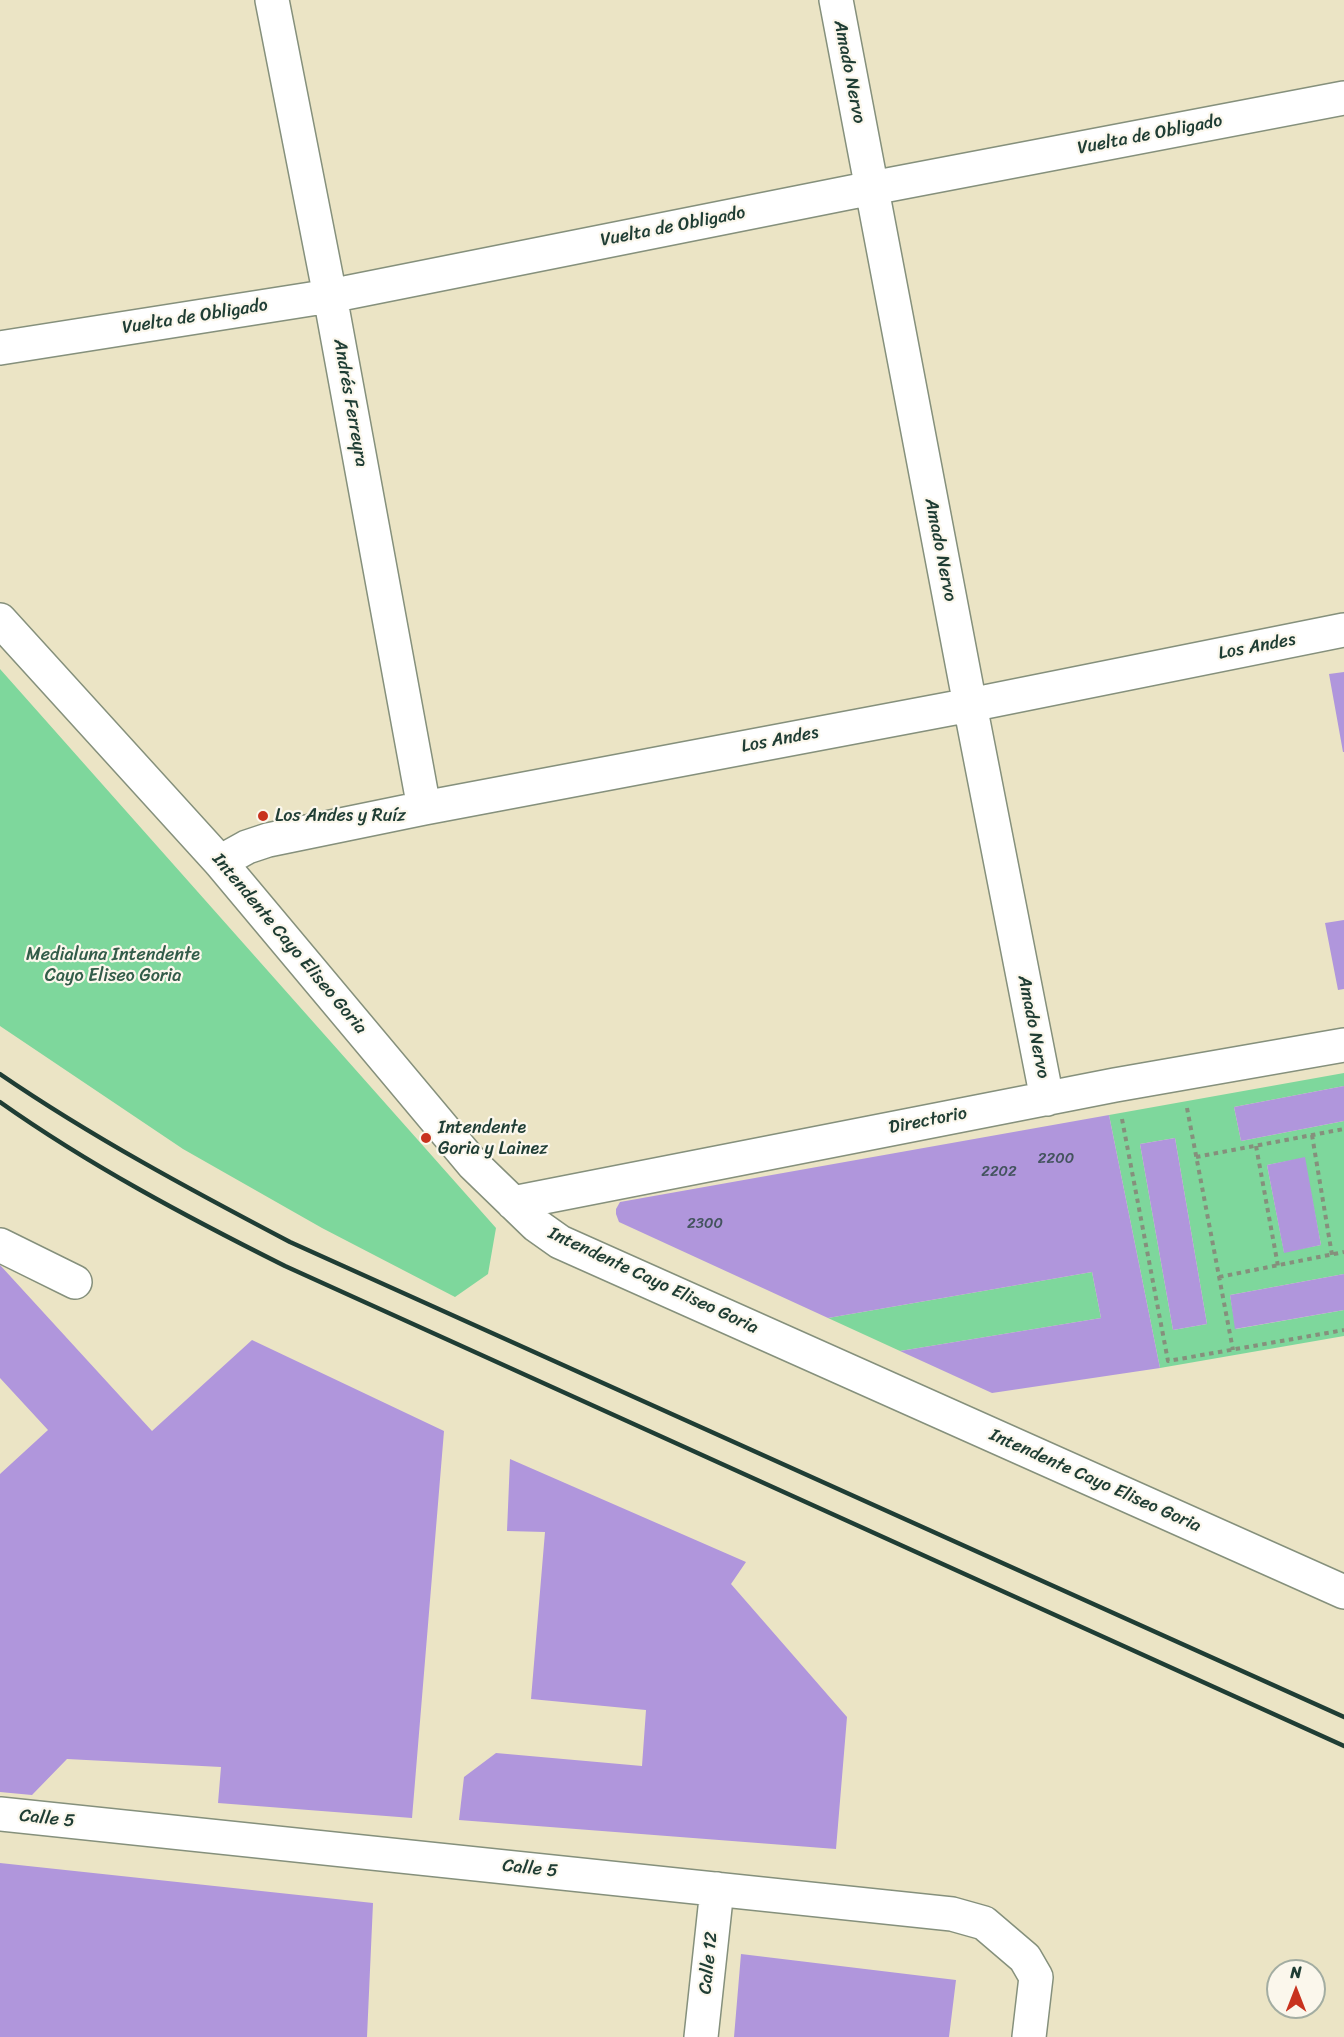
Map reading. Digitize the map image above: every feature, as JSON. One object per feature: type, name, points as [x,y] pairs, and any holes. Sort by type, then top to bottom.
[{"type":"street","name":"Andrés Ferreyra","points":[[272,0],[330,296],[424,807]]},
{"type":"street","name":"Amado Nervo","points":[[836,0],[1047,1099]]},
{"type":"street","name":"Vuelta de Obligado","points":[[0,348],[330,296],[872,188],[1344,98]]},
{"type":"street","name":"Intendente Cayo Eliseo Goria","points":[[0,620],[220,862],[473,1164],[536,1225],[560,1242],[1344,1592]]},
{"type":"street","name":"Los Andes","points":[[220,862],[247,847],[268,840],[424,807],[970,705],[1344,630]]},
{"type":"street","name":"Directorio","points":[[513,1203],[1115,1085],[1344,1045]]},
{"type":"street","points":[[0,1245],[75,1282]]},
{"type":"street","name":"Calle 5","points":[[0,1814],[952,1914],[984,1923],[1025,1958],[1036,1977],[1029,2037]]},
{"type":"street","name":"Calle 12","points":[[701,2037],[717,1889]]},
{"type":"path","points":[[1181,1074],[1233,1350]]},
{"type":"path","points":[[1115,1085],[1168,1361],[1344,1330]]},
{"type":"path","points":[[1196,1157],[1344,1129]]},
{"type":"path","points":[[1312,1135],[1332,1255]]},
{"type":"path","points":[[1256,1146],[1278,1266]]},
{"type":"path","points":[[1219,1278],[1344,1252]]},
{"type":"green space","name":"Medialuna Intendente Cayo Eliseo Goria","points":[[0,669],[496,1228],[488,1274],[455,1297],[322,1228],[183,1149],[0,1026]]},
{"type":"green space","points":[[1344,1073],[1344,1086],[1234,1107],[1241,1141],[1344,1121],[1344,1274],[1230,1295],[1236,1329],[1344,1310],[1344,1336],[1160,1368],[1109,1115]],"holes":[[[1175,1138],[1207,1324],[1173,1330],[1140,1144]],[[1304,1158],[1321,1245],[1284,1252],[1267,1165]]]},
{"type":"green space","points":[[1092,1272],[1101,1318],[900,1351],[828,1318]]},
{"type":"building","points":[[1344,672],[1344,752],[1343,752],[1329,674]]},
{"type":"building","points":[[1344,920],[1344,989],[1338,990],[1325,923]]},
{"type":"building","points":[[1344,1086],[1344,1121],[1241,1141],[1234,1107]]},
{"type":"building","points":[[1109,1115],[1160,1368],[992,1393],[900,1351],[1101,1318],[1092,1272],[828,1318],[619,1222],[616,1214],[620,1202]]},
{"type":"building","points":[[1175,1138],[1207,1324],[1173,1330],[1140,1144]]},
{"type":"building","points":[[1305,1157],[1321,1245],[1284,1253],[1267,1165]]},
{"type":"building","points":[[0,1265],[152,1431],[252,1340],[444,1431],[412,1818],[218,1803],[221,1767],[67,1759],[32,1795],[0,1792],[0,1474],[48,1430],[0,1378]]},
{"type":"building","points":[[1344,1274],[1344,1310],[1235,1329],[1230,1295]]},
{"type":"building","points":[[510,1459],[746,1562],[731,1584],[847,1717],[836,1849],[459,1820],[464,1777],[496,1753],[642,1766],[646,1710],[531,1699],[545,1532],[507,1531]]},
{"type":"building","points":[[0,1863],[373,1903],[367,2037],[0,2037]]},
{"type":"building","points":[[741,1954],[956,1980],[949,2037],[734,2037]]},
{"type":"railway","points":[[0,1074],[106,1141],[290,1242],[1344,1717]]},
{"type":"railway","points":[[0,1102],[103,1169],[285,1266],[1344,1746]]},
{"type":"place","name":"Los Andes y Ruíz","points":[[263,816]]},
{"type":"place","name":"Intendente Goria y Lainez","points":[[426,1138]]}]
